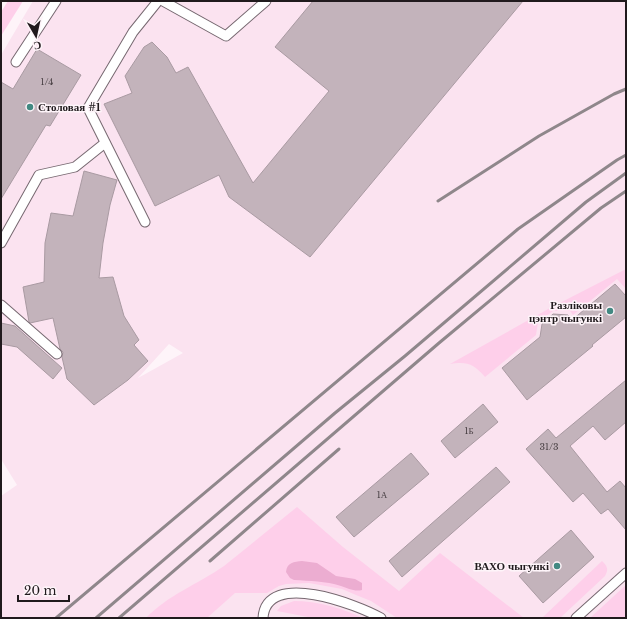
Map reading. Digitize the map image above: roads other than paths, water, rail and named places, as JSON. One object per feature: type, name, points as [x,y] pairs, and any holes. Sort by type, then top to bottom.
[{"type":"lane","points":[[16,62],[56,1]]},
{"type":"lane","points":[[145,222],[88,108],[133,32],[158,1]]},
{"type":"lane","points":[[163,1],[226,36],[266,1]]},
{"type":"lane","points":[[1,243],[39,175],[75,166],[105,143]]},
{"type":"lane","points":[[1,306],[57,354]]},
{"type":"lane","points":[[576,618],[626,573]]},
{"type":"lane","points":[[263,618],[268,603],[283,595],[294,593],[305,593],[348,603],[369,611],[381,618]]},
{"type":"railway","points":[[438,201],[539,136],[614,94],[626,89]]},
{"type":"railway","points":[[56,618],[518,229],[626,155]]},
{"type":"railway","points":[[96,618],[335,413],[405,356],[586,202],[626,173]]},
{"type":"railway","points":[[119,618],[439,343],[601,208],[626,191]]},
{"type":"railway","points":[[210,561],[339,449]]},
{"type":"place","name":"Столовая #1","points":[[30,107]]},
{"type":"place","name":"Разліковы цэнтр чыгункі","points":[[610,311]]},
{"type":"place","name":"ВАХО чыгункі","points":[[557,566]]}]
